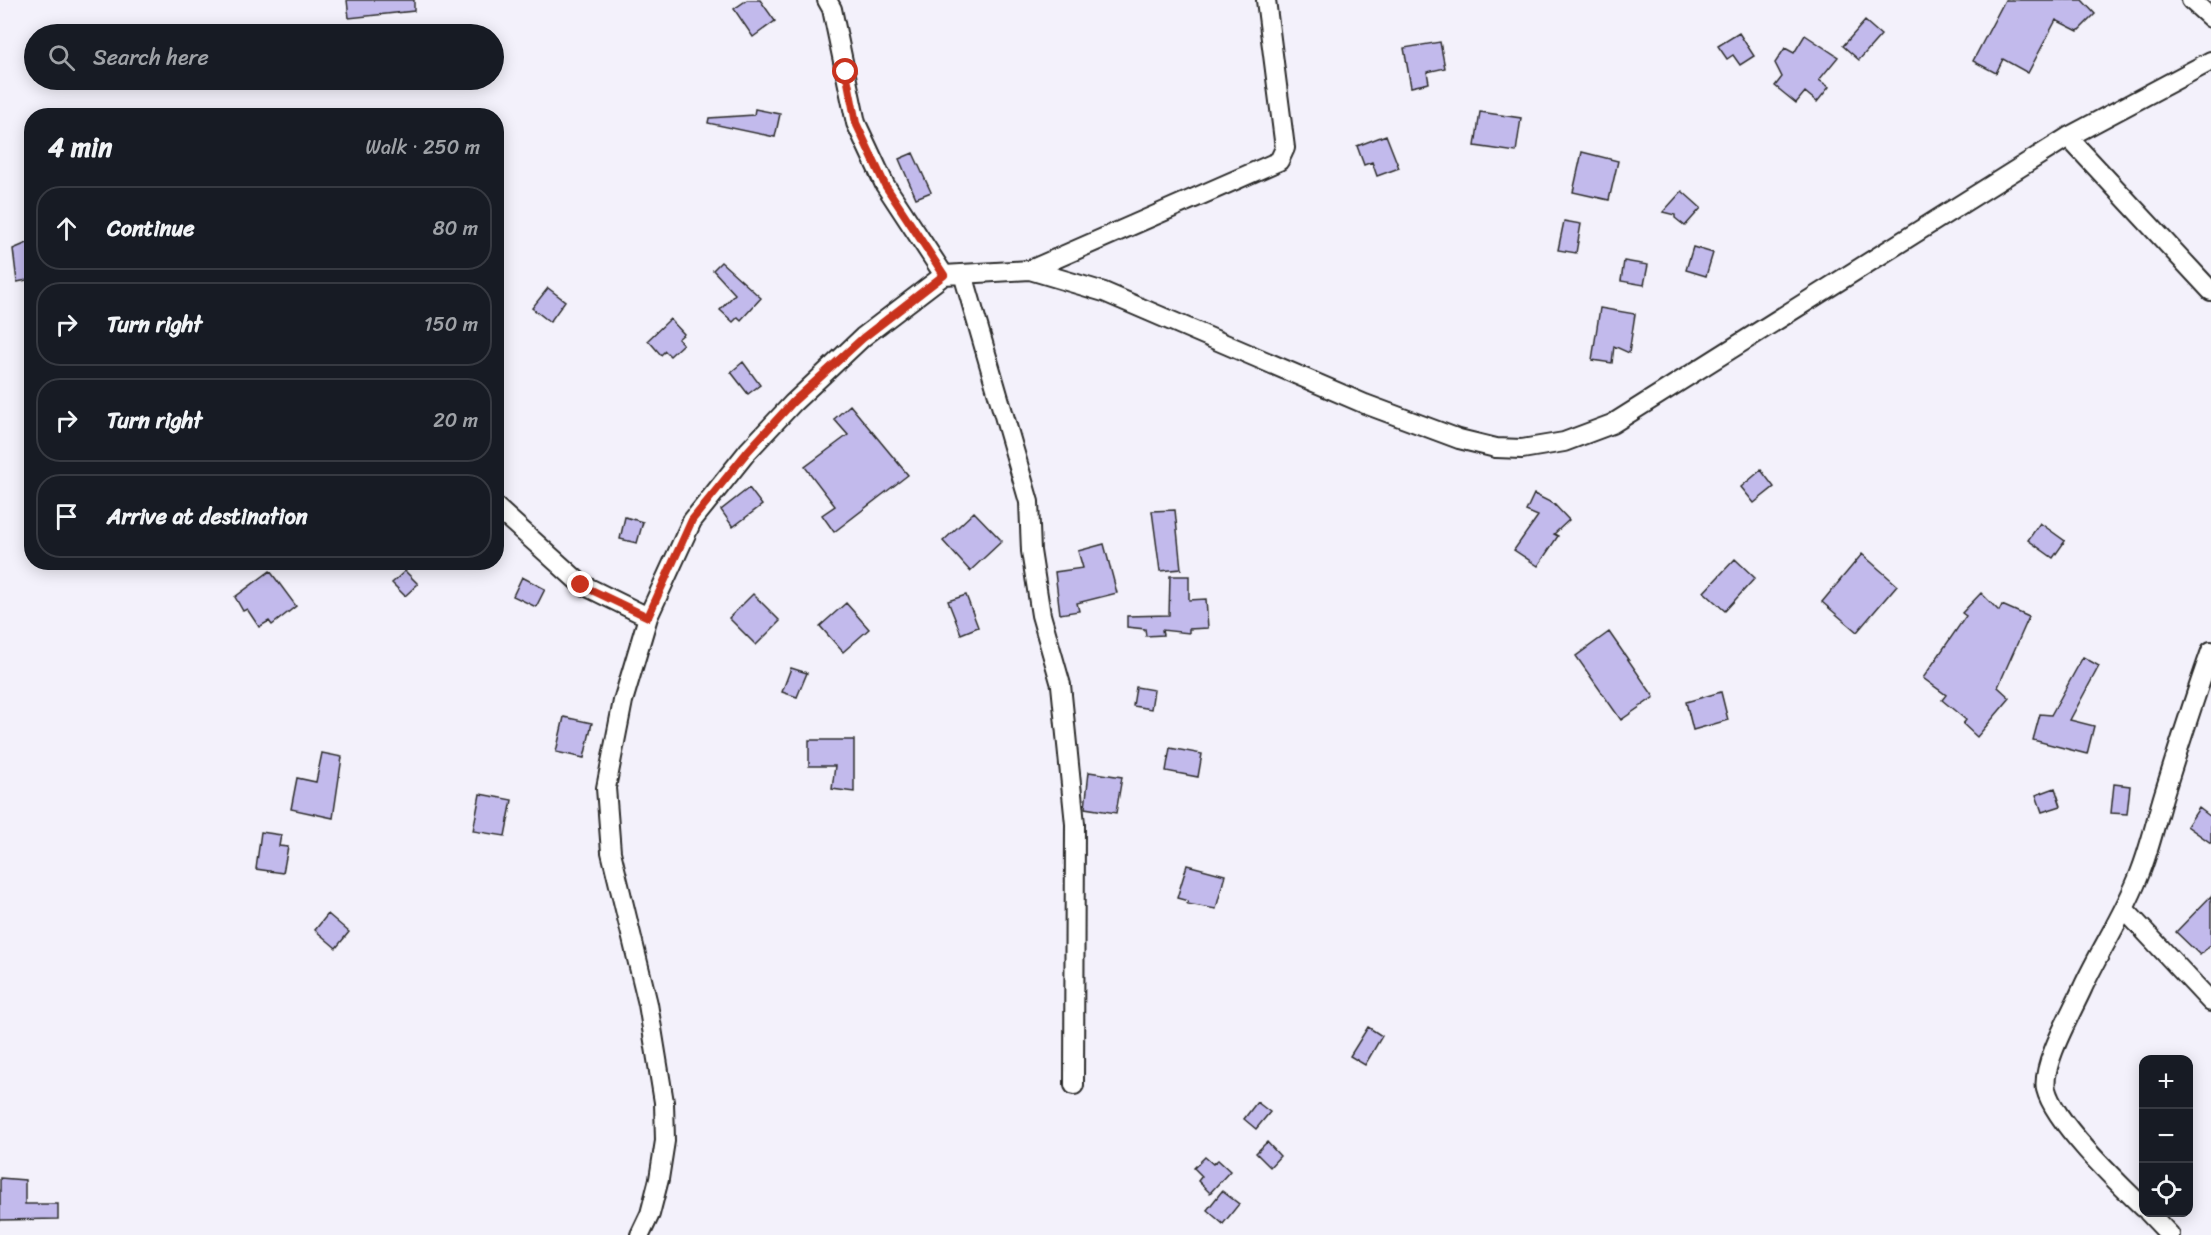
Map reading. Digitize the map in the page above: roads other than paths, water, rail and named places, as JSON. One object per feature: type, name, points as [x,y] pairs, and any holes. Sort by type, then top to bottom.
[{"type":"street","points":[[827,0],[837,30],[856,123],[885,185],[953,274],[1029,502],[1031,551],[1041,615],[1061,685],[1076,824],[1074,1085]]},
{"type":"street","points":[[1030,270],[1279,161],[1286,148],[1266,0]]},
{"type":"street","points":[[2191,0],[2211,18]]},
{"type":"street","points":[[640,1235],[650,1214],[659,1179],[665,1141],[664,1102],[648,1004],[611,852],[606,788],[623,701],[648,617],[692,520],[748,451],[793,402],[863,338],[953,274],[1030,270],[1104,292],[1365,404],[1459,439],[1496,448],[1522,449],[1564,442],[1612,424],[2068,137],[2211,62]]},
{"type":"street","points":[[2068,137],[2211,291]]},
{"type":"street","points":[[504,514],[581,585],[648,617]]},
{"type":"street","points":[[2139,1203],[2114,1179],[2052,1106],[2046,1087],[2049,1065],[2068,1020],[2090,972],[2125,910],[2141,871],[2189,710],[2211,651]]},
{"type":"street","points":[[2125,910],[2211,1002]]},
{"type":"street","points":[[2153,1217],[2170,1235]]}]
